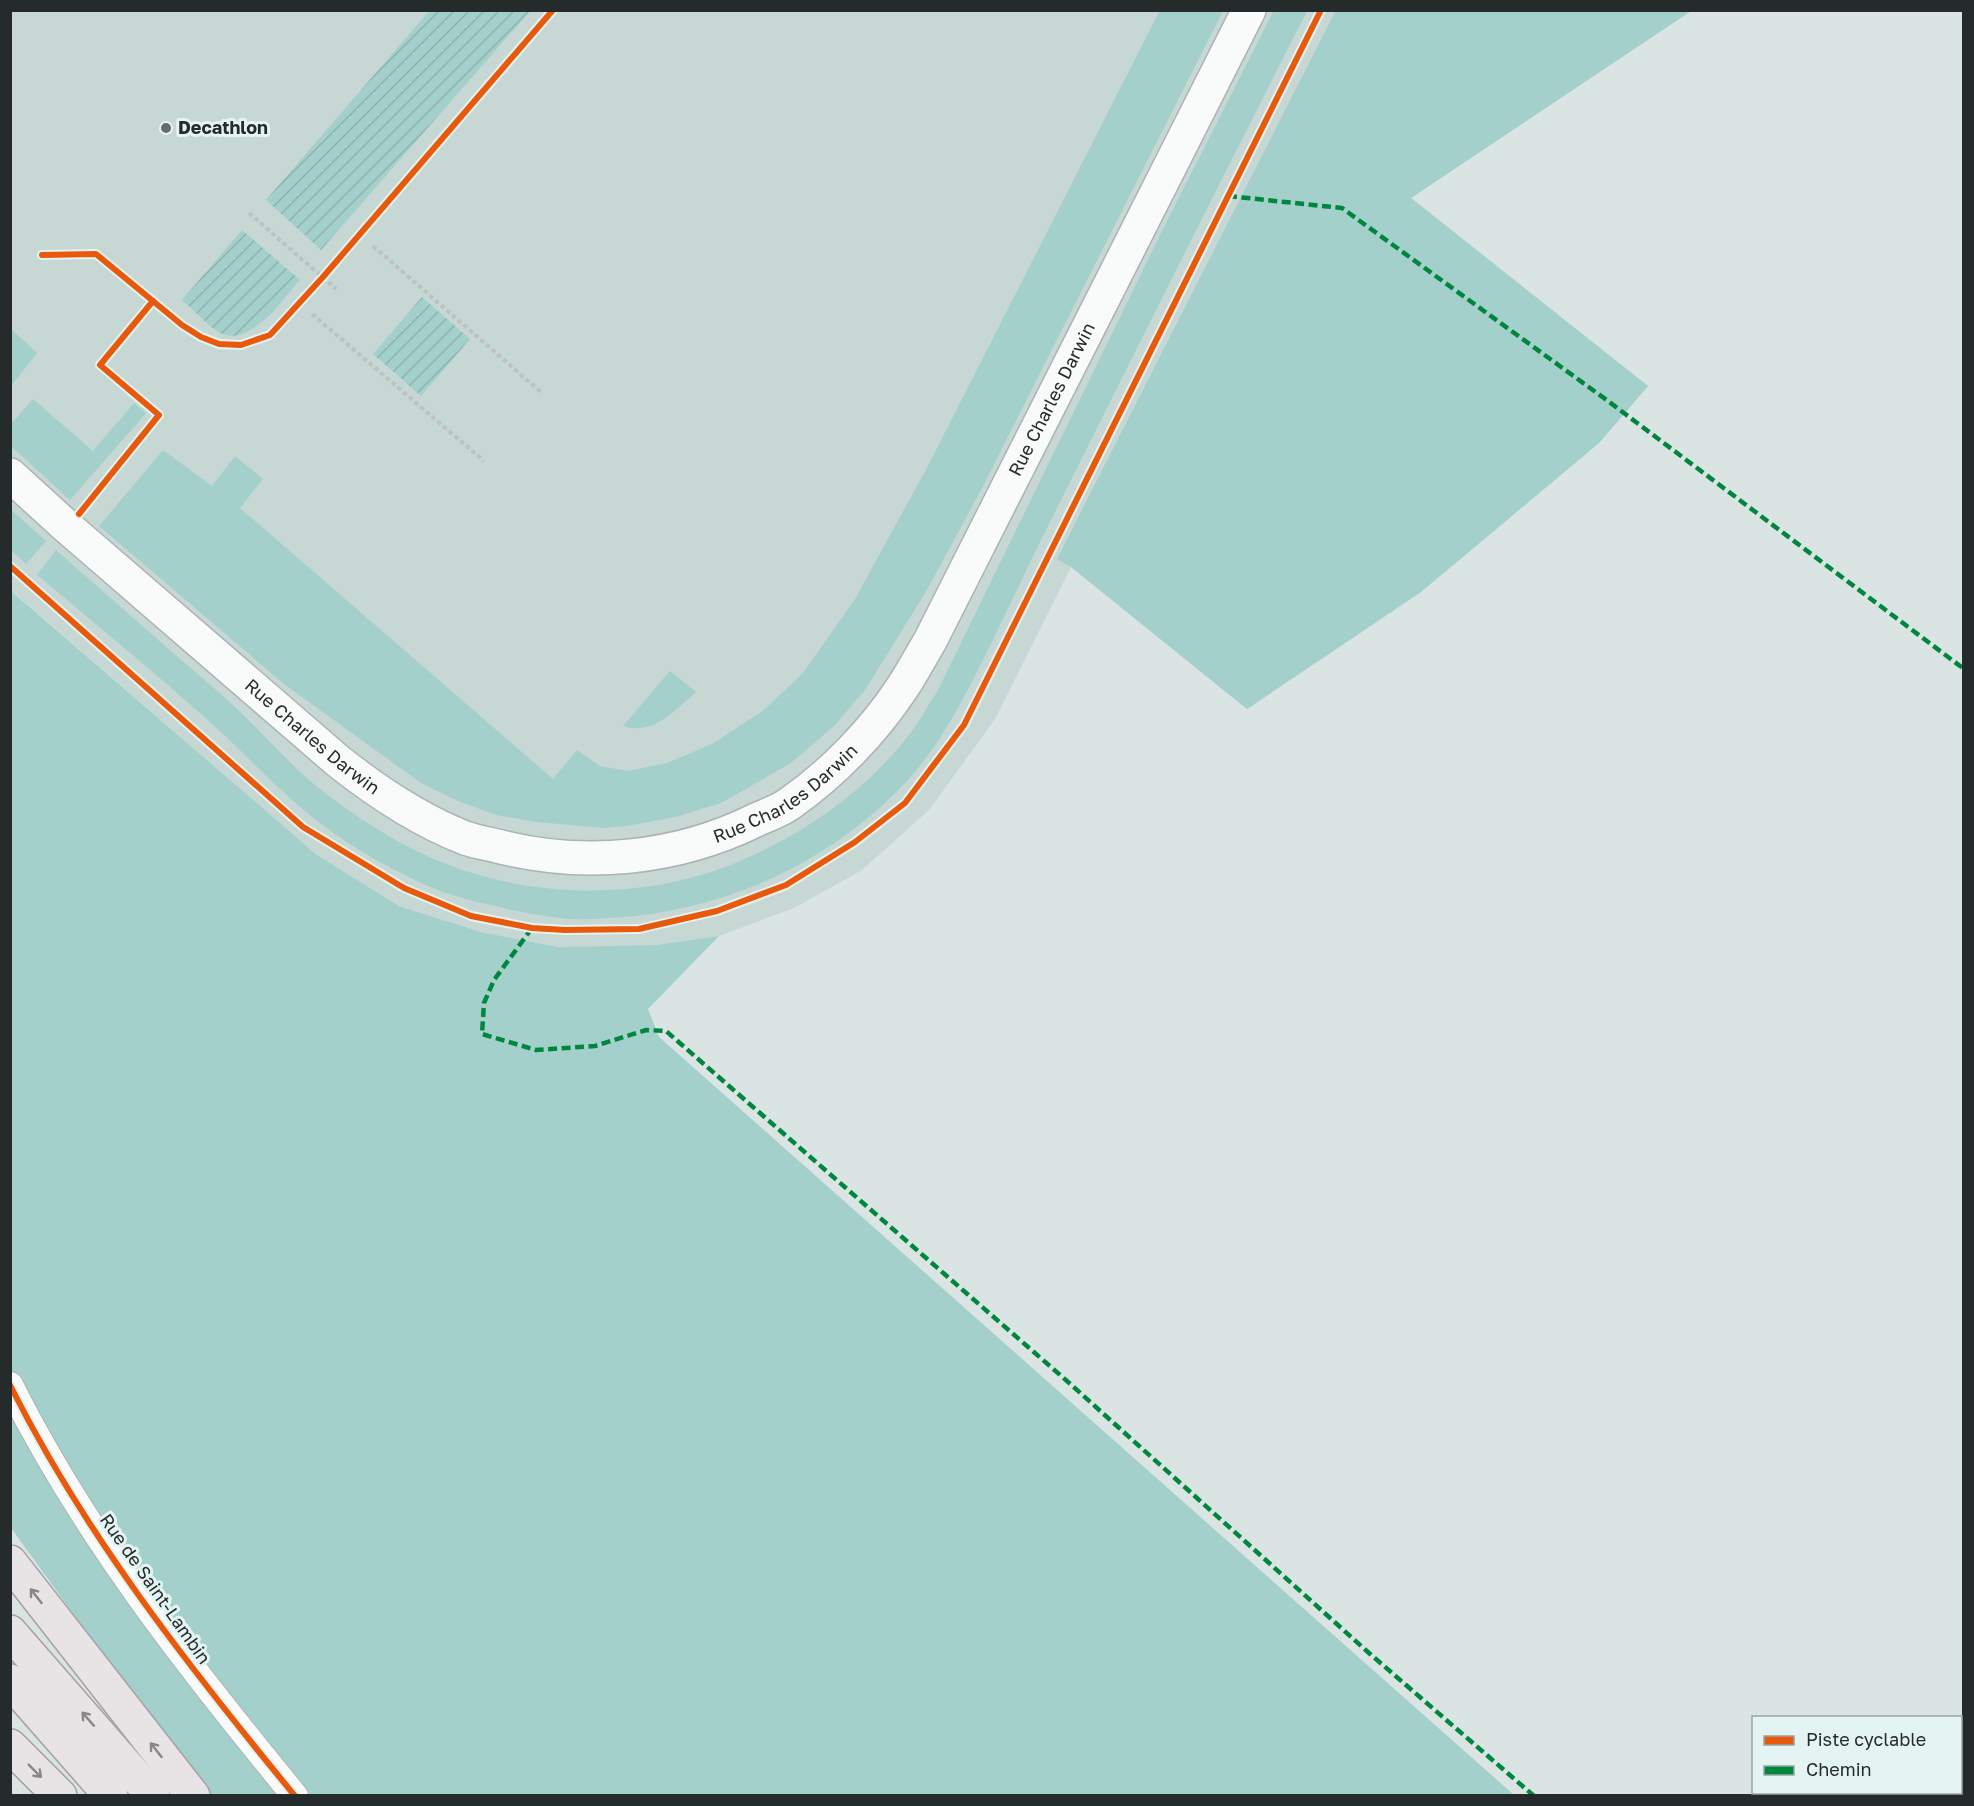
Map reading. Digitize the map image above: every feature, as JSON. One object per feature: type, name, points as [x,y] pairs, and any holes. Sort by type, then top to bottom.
[{"type":"main road","points":[[10,1562],[193,1796]]},
{"type":"main road","points":[[10,1632],[153,1796]]},
{"type":"main road","points":[[10,1681],[111,1796]]},
{"type":"main road","points":[[10,1746],[60,1796]]},
{"type":"street","name":"Rue Charles Darwin","points":[[10,475],[338,761],[372,788],[419,816],[467,838],[526,853],[591,858],[654,854],[698,843],[743,827],[788,805],[829,771],[873,727],[902,688],[930,641],[1249,10]]},
{"type":"lane","name":"Rue de Saint-Lambin","points":[[10,1385],[70,1494],[140,1598],[220,1705],[295,1796]]},
{"type":"path","points":[[249,213],[336,289]]},
{"type":"path","points":[[373,246],[542,393]]},
{"type":"path","points":[[316,285],[331,268]]},
{"type":"path","points":[[312,314],[484,461]]},
{"type":"shaded area","points":[[430,10],[530,11],[321,250],[266,200]]},
{"type":"shaded area","points":[[1160,10],[1223,11],[981,490],[927,590],[865,690],[835,725],[791,763],[721,803],[675,817],[602,828],[537,822],[496,815],[458,801],[421,783],[284,684],[99,526],[163,450],[212,486],[235,456],[263,479],[240,508],[553,779],[577,750],[600,766],[628,771],[667,763],[714,743],[764,710],[803,673],[855,599],[929,464]]},
{"type":"shaded area","points":[[1274,10],[1307,11],[964,698],[917,769],[873,814],[840,839],[805,861],[768,880],[729,895],[689,906],[648,914],[583,919],[520,912],[435,889],[371,857],[315,819],[284,793],[190,704],[37,575],[56,550],[227,699],[315,785],[388,836],[448,865],[500,880],[533,886],[566,890],[599,890],[665,884],[728,866],[754,855],[780,842],[829,811],[874,774],[912,731],[938,690],[1164,227]]},
{"type":"shaded area","points":[[1336,10],[1691,11],[1411,198],[1648,386],[1599,443],[1421,592],[1247,709],[1071,567],[1057,559]]},
{"type":"shaded area","points":[[10,11],[1691,11],[1411,198],[1648,386],[1599,443],[1421,592],[1247,709],[1071,567],[995,719],[929,810],[862,870],[794,908],[719,936],[656,945],[558,947],[481,932],[399,906],[317,855],[11,590]]},
{"type":"shaded area","points":[[242,230],[300,280],[274,310],[252,329],[240,335],[228,336],[213,328],[182,300]]},
{"type":"shaded area","points":[[422,297],[470,339],[421,396],[373,354]]},
{"type":"shaded area","points":[[11,329],[37,353],[11,386]]},
{"type":"shaded area","points":[[33,399],[93,451],[134,403],[146,413],[70,500],[11,446],[11,420],[13,422]]},
{"type":"shaded area","points":[[11,510],[46,541],[26,564],[11,550]]},
{"type":"shaded area","points":[[10,590],[317,855],[399,906],[481,932],[558,947],[656,945],[719,936],[648,1009],[659,1037],[1514,1795],[210,1795],[166,1742],[11,1528]]},
{"type":"shaded area","points":[[670,671],[696,692],[663,720],[644,727],[623,726]]},
{"type":"marked path","points":[[1228,196],[1342,208],[1608,401],[1964,669]]},
{"type":"marked path","points":[[532,928],[494,980],[484,1003],[482,1034],[536,1050],[595,1046],[646,1030],[666,1031],[1067,1381],[1369,1653],[1534,1796]]},
{"type":"cycle path","points":[[42,255],[96,254],[182,325],[201,337],[219,344],[241,345],[270,335],[323,277],[553,10]]},
{"type":"cycle path","points":[[10,566],[303,827],[404,888],[471,916],[532,928],[639,929],[717,911],[786,885],[855,842],[905,803],[964,725],[1321,10]]},
{"type":"cycle path","points":[[79,514],[159,415],[100,365],[153,301]]},
{"type":"cycle path","points":[[10,1385],[39,1440],[105,1547],[178,1649],[295,1796]]},
{"type":"place","name":"Decathlon","points":[[166,128]]}]
